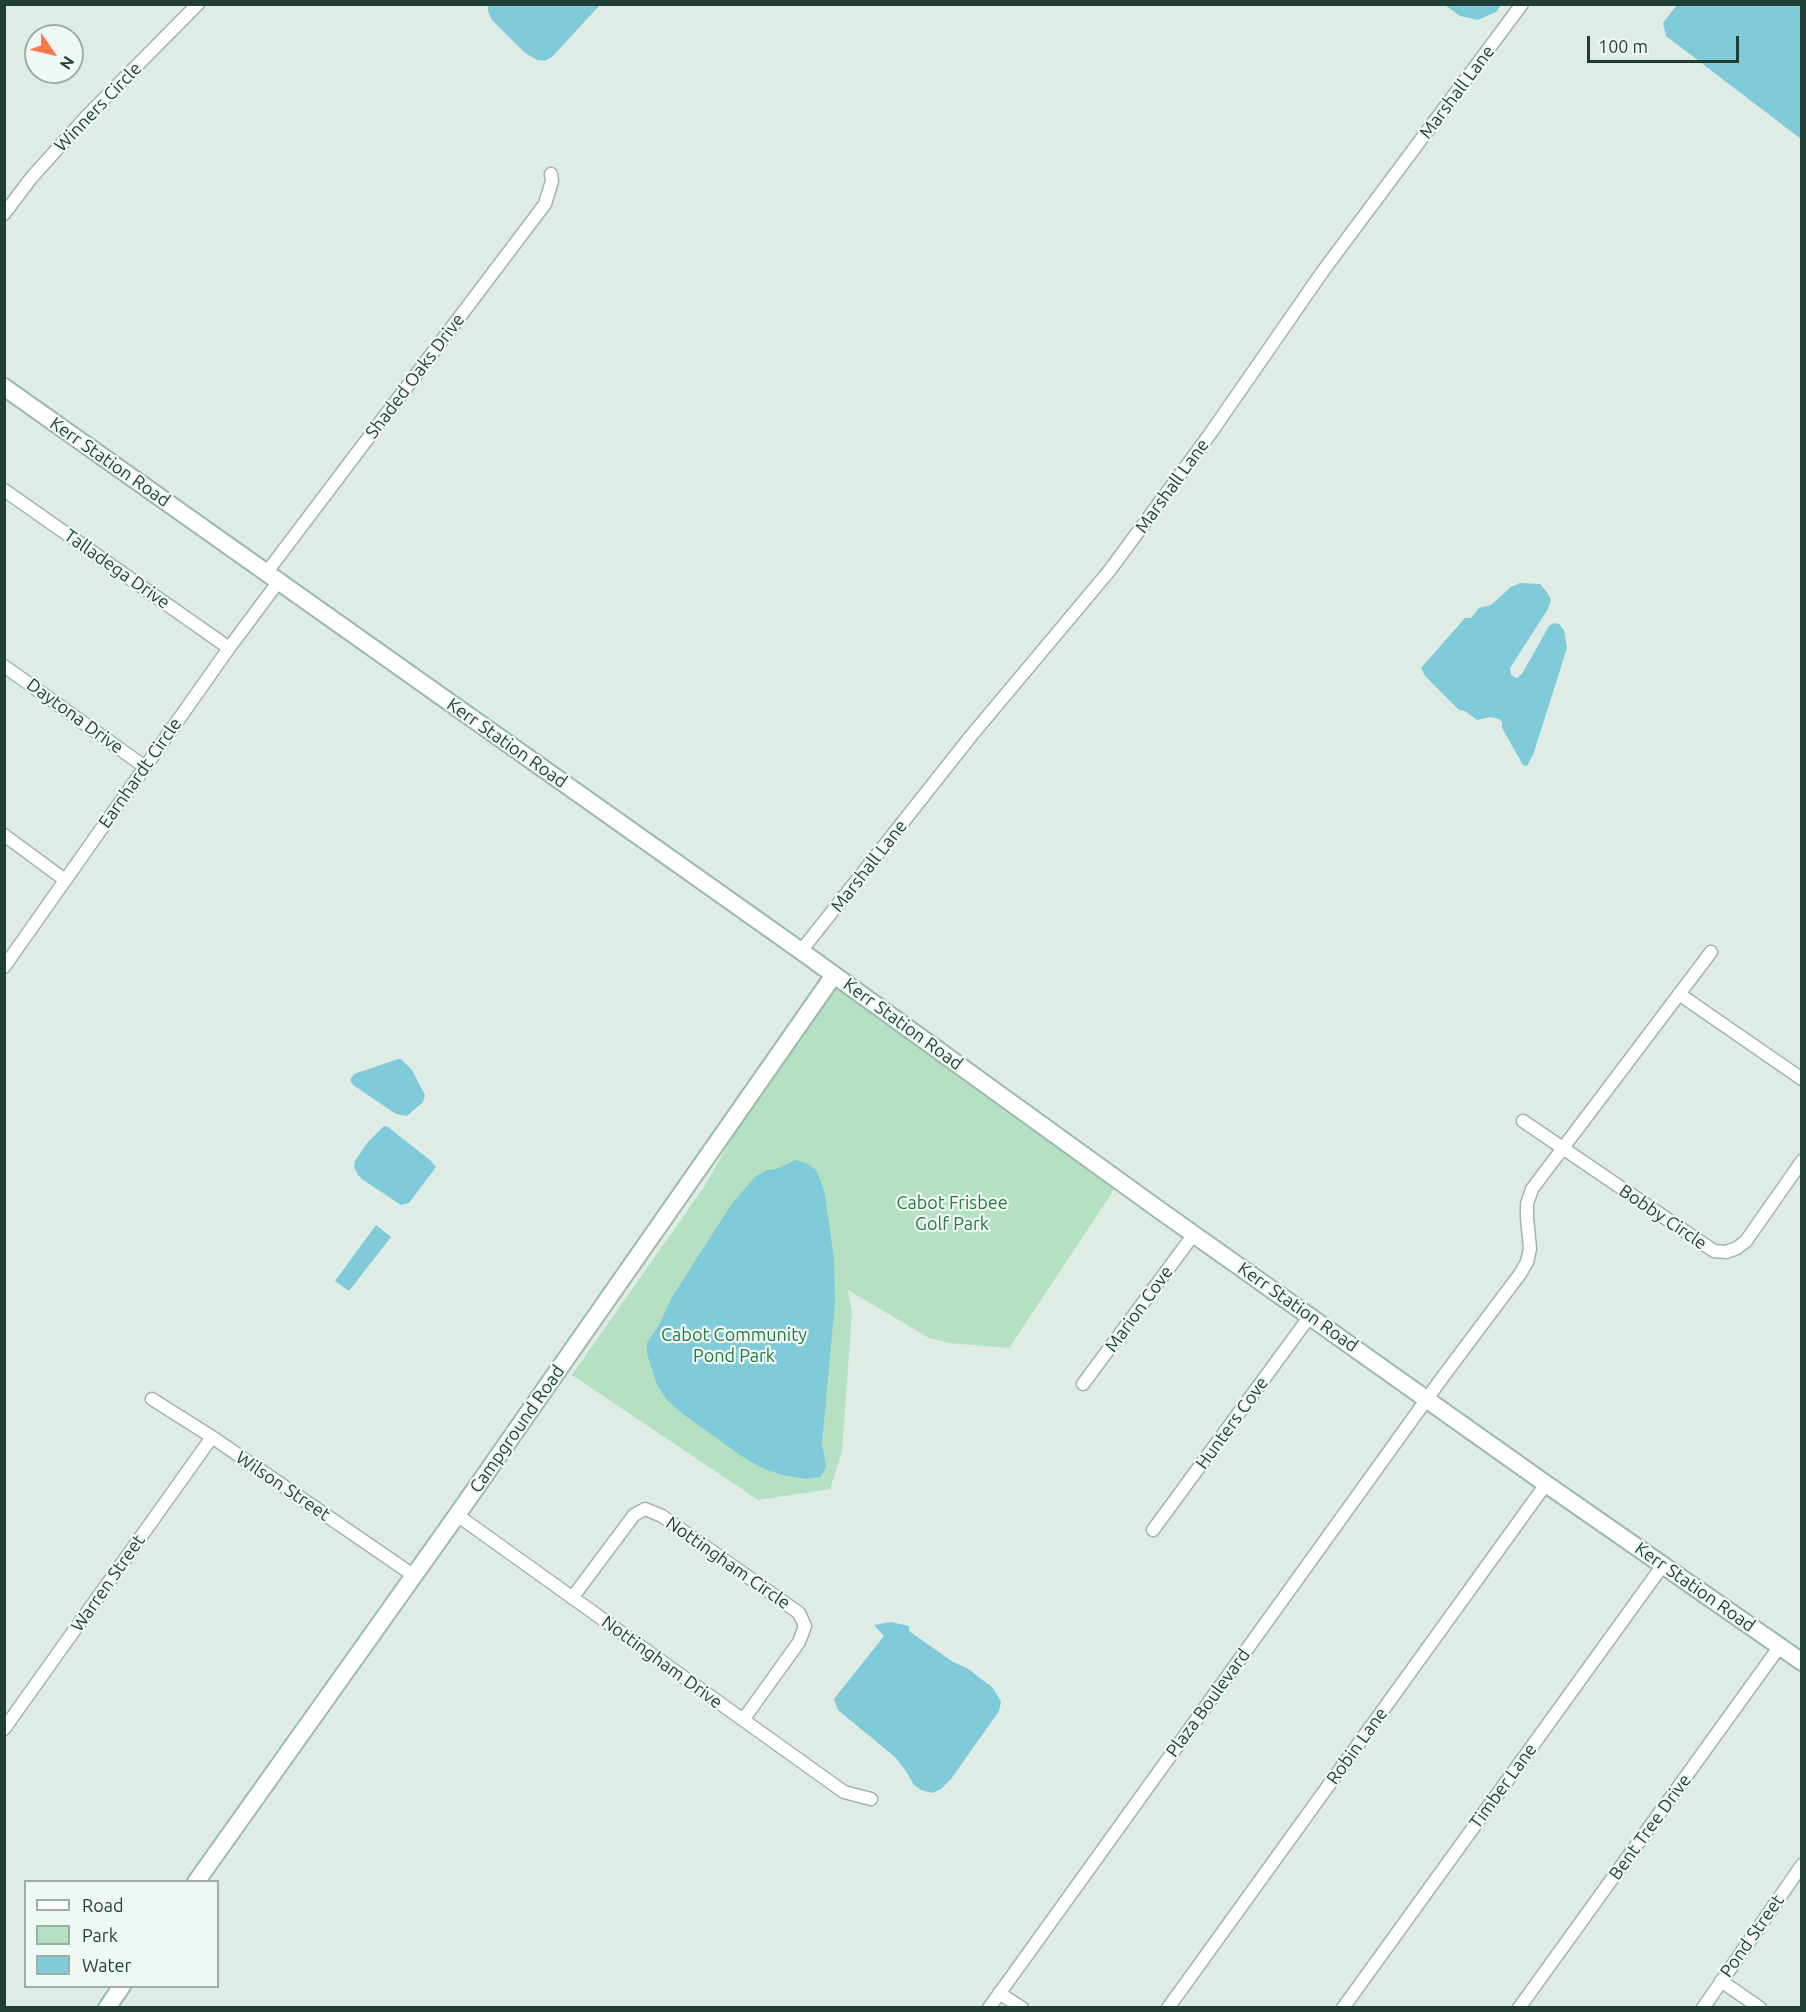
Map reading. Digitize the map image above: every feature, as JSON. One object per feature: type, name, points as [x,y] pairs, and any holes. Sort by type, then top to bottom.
[{"type":"street","name":"Winners Circle","points":[[4,214],[32,177],[87,116],[198,4]]},
{"type":"street","name":"Marshall Lane","points":[[801,951],[972,736],[1110,570],[1210,434],[1323,272],[1522,4]]},
{"type":"street","name":"Shaded Oaks Drive","points":[[273,577],[545,204],[552,181],[550,174]]},
{"type":"street","name":"Kerr Station Road","points":[[4,387],[801,951],[1427,1400],[1802,1662]]},
{"type":"street","name":"Talladega Drive","points":[[4,490],[229,648]]},
{"type":"street","name":"Earnhardt Circle","points":[[4,967],[229,648],[273,577]]},
{"type":"street","name":"Daytona Drive","points":[[4,666],[145,767]]},
{"type":"street","points":[[4,835],[65,879]]},
{"type":"street","name":"Plaza Boulevard","points":[[989,2007],[1527,1262],[1530,1249],[1527,1204],[1532,1189],[1711,952]]},
{"type":"street","name":"Campground Road","points":[[197,1880],[457,1515],[834,975]]},
{"type":"street","points":[[1679,994],[1802,1079]]},
{"type":"street","name":"Bobby Circle","points":[[1523,1121],[1714,1251],[1726,1252],[1746,1241],[1802,1161]]},
{"type":"street","name":"Marion Cove","points":[[1083,1384],[1194,1234]]},
{"type":"street","name":"Hunters Cove","points":[[1153,1530],[1310,1316]]},
{"type":"street","name":"Wilson Street","points":[[152,1399],[212,1437],[413,1575]]},
{"type":"street","name":"Warren Street","points":[[4,1729],[212,1437]]},
{"type":"street","name":"Robin Lane","points":[[1168,2007],[1546,1484]]},
{"type":"street","name":"Nottingham Circle","points":[[572,1598],[634,1515],[645,1509],[662,1516],[800,1613],[805,1626],[799,1642],[743,1720]]},
{"type":"street","name":"Nottingham Drive","points":[[457,1515],[844,1792],[871,1799]]},
{"type":"street","name":"Timber Lane","points":[[1343,2007],[1663,1565]]},
{"type":"street","name":"Bent Tree Drive","points":[[1519,2007],[1780,1646]]},
{"type":"street","name":"Pond Street","points":[[1703,2007],[1802,1865]]},
{"type":"street","points":[[1721,1981],[1760,2007]]},
{"type":"street","points":[[107,2007],[121,1988]]},
{"type":"street","points":[[999,1993],[1022,2007]]},
{"type":"green space","points":[[834,975],[1115,1188],[1009,1348],[949,1343],[929,1338],[848,1290],[852,1312],[842,1452],[830,1489],[758,1500],[572,1375],[706,1184],[773,1063]]},
{"type":"water","points":[[488,4],[600,5],[552,57],[545,61],[537,60],[524,52],[492,20]]},
{"type":"water","points":[[1445,5],[1501,5],[1496,12],[1478,20],[1460,16]]},
{"type":"water","points":[[1677,5],[1801,5],[1801,139],[1666,36],[1663,23]]},
{"type":"water","points":[[1520,583],[1540,584],[1551,600],[1548,609],[1510,668],[1511,675],[1517,678],[1522,674],[1549,626],[1554,623],[1559,624],[1564,630],[1567,648],[1533,755],[1527,766],[1523,765],[1499,719],[1490,717],[1477,720],[1465,711],[1459,710],[1425,676],[1421,668],[1465,618],[1471,618],[1479,608],[1491,605],[1511,587]]},
{"type":"water","points":[[401,1059],[412,1070],[425,1095],[423,1102],[407,1116],[396,1114],[353,1085],[350,1080],[354,1074]]},
{"type":"water","points":[[384,1126],[436,1167],[409,1203],[401,1205],[363,1180],[354,1167],[355,1161],[367,1143]]},
{"type":"water","points":[[796,1160],[816,1170],[820,1179],[825,1195],[834,1259],[835,1302],[822,1443],[826,1467],[820,1477],[807,1479],[782,1475],[762,1468],[683,1414],[667,1400],[657,1385],[647,1354],[647,1343],[660,1323],[672,1297],[733,1202],[756,1176]]},
{"type":"water","points":[[376,1225],[391,1237],[349,1291],[335,1281]]},
{"type":"water","points":[[891,1622],[909,1626],[909,1631],[953,1662],[967,1668],[993,1688],[1001,1702],[999,1711],[951,1779],[941,1789],[932,1793],[914,1785],[895,1757],[838,1710],[834,1699],[884,1636],[874,1625]]},
{"type":"park label","name":"Cabot Frisbee Golf Park","points":[[952,1213]]},
{"type":"park label","name":"Cabot Community Pond Park","points":[[734,1345]]}]
